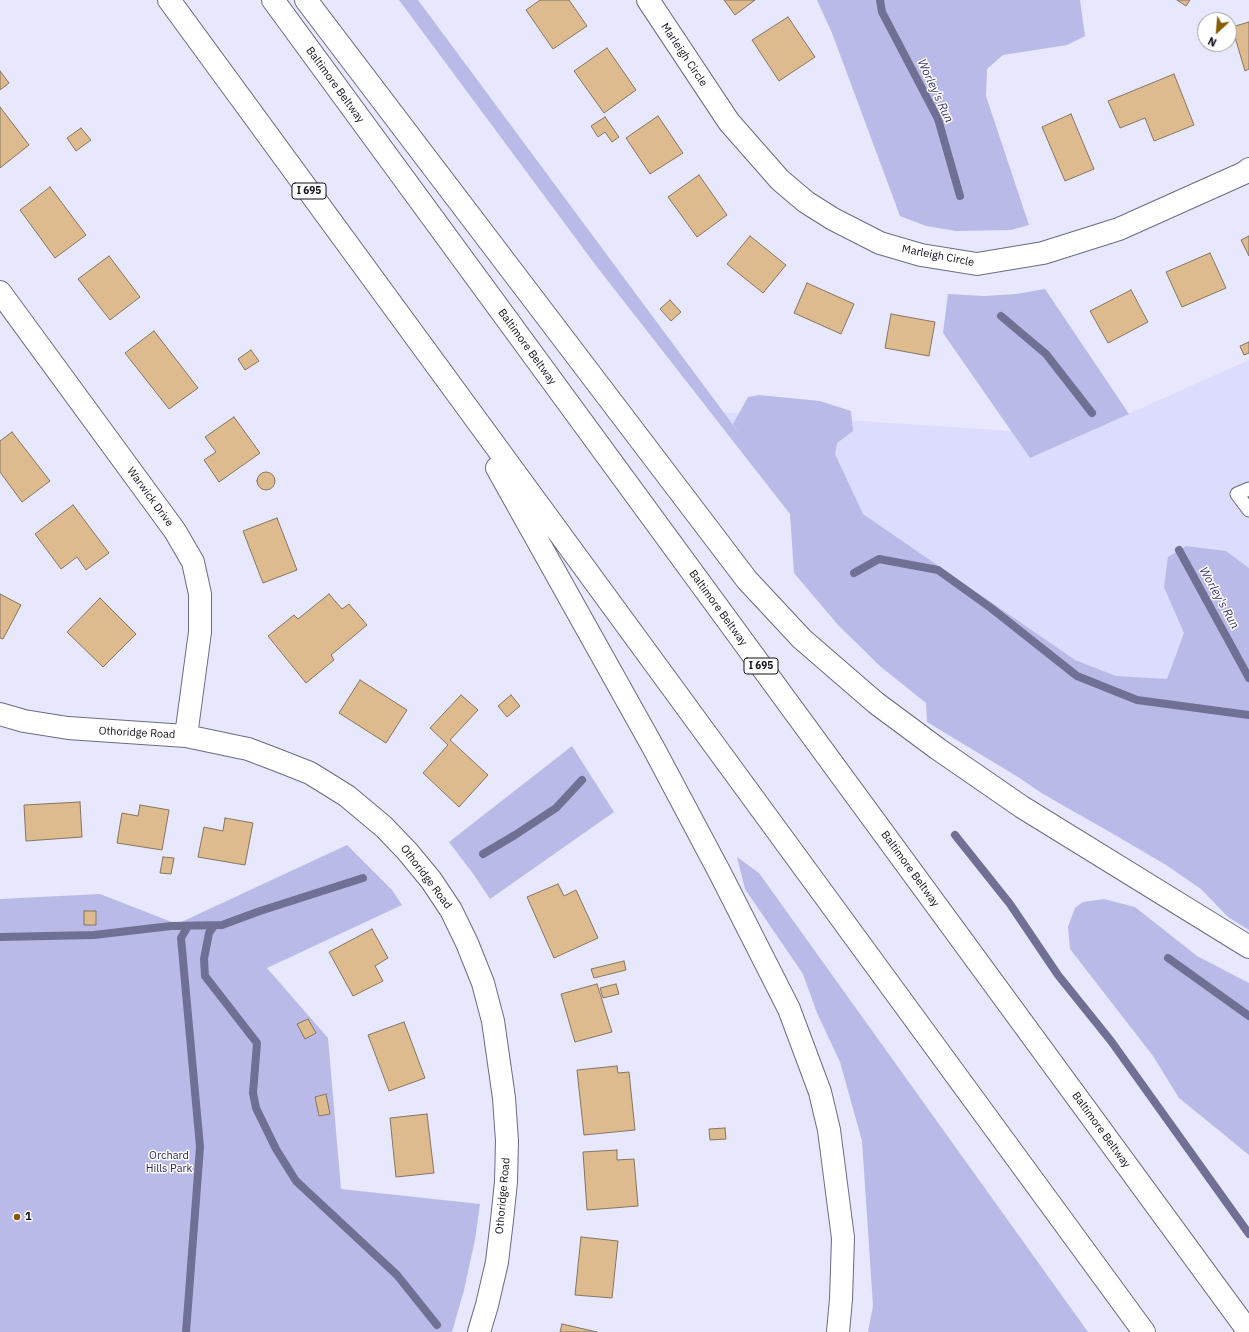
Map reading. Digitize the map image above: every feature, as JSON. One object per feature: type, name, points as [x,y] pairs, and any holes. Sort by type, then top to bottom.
[{"type":"main road","name":"I 695","points":[[169,0],[1144,1332]]},
{"type":"main road","name":"Baltimore Beltway","points":[[273,0],[1249,1332]]},
{"type":"main road","points":[[306,0],[747,580],[802,639],[876,703],[1015,803],[1249,947]]},
{"type":"main road","name":"Marleigh Circle","points":[[648,0],[729,122],[780,180],[806,202],[833,219],[880,243],[921,255],[977,264],[1043,253],[1119,229],[1244,173],[1249,169]]},
{"type":"main road","name":"Warwick Drive","points":[[0,292],[176,531],[193,562],[200,594],[200,632],[186,736]]},
{"type":"main road","points":[[449,382],[653,747],[720,873],[789,1009],[820,1092],[829,1130],[843,1238],[842,1299],[838,1332]]},
{"type":"main road","name":"Othoridge Road","points":[[0,714],[24,721],[68,728],[186,736],[248,749],[277,760],[310,774],[347,796],[384,827],[407,851],[431,880],[451,910],[467,943],[483,983],[493,1021],[504,1098],[507,1141],[506,1182],[497,1262],[479,1332]]},
{"type":"lane","points":[[1249,489],[1237,494],[1249,510]]},
{"type":"shaded area","points":[[1249,360],[1249,802],[822,545],[723,412],[1012,431],[1030,458]]},
{"type":"green space","points":[[399,0],[418,0],[739,433],[733,424],[748,397],[759,395],[820,401],[851,411],[853,431],[837,443],[835,454],[863,514],[1075,660],[1116,676],[1167,679],[1184,633],[1164,587],[1168,557],[1186,546],[1226,551],[1249,568],[1249,930],[1228,917],[1201,889],[1166,865],[1043,794],[1018,777],[927,722],[926,703],[881,667],[838,625],[794,573],[790,514],[597,267]]},
{"type":"green space","points":[[817,0],[1080,0],[1085,36],[1067,45],[1003,55],[987,69],[986,96],[1029,225],[1011,230],[956,231],[926,226],[900,216],[832,33]]},
{"type":"green space","points":[[1045,289],[1129,414],[1030,458],[943,333],[948,294],[984,296],[1016,294]]},
{"type":"green space","points":[[572,746],[614,812],[490,899],[449,842]]},
{"type":"green space","name":"Orchard Hills Park","points":[[347,845],[392,890],[402,905],[267,968],[328,1038],[341,1189],[480,1204],[475,1240],[464,1290],[452,1332],[0,1332],[0,899],[100,894],[177,924]]},
{"type":"green space","points":[[737,857],[759,873],[1088,1332],[868,1332],[873,1306],[862,1141],[840,1062],[817,1013],[803,974],[745,889]]},
{"type":"green space","points":[[1104,899],[1135,907],[1197,956],[1249,983],[1249,1155],[1179,1098],[1153,1056],[1070,949],[1068,927],[1075,908],[1083,902]]},
{"type":"building","points":[[540,0],[569,0],[587,26],[553,49],[526,10]]},
{"type":"building","points":[[724,0],[755,0],[735,15]]},
{"type":"building","points":[[1177,0],[1190,0],[1186,6]]},
{"type":"building","points":[[788,17],[815,57],[779,81],[752,40]]},
{"type":"building","points":[[1249,22],[1249,69],[1245,71],[1237,44],[1237,26]]},
{"type":"building","points":[[607,48],[636,90],[604,113],[574,71]]},
{"type":"building","points":[[0,71],[9,83],[0,90]]},
{"type":"building","points":[[1174,74],[1194,125],[1154,141],[1145,118],[1120,128],[1108,101]]},
{"type":"building","points":[[0,107],[29,145],[0,168]]},
{"type":"building","points":[[1071,114],[1094,169],[1065,181],[1042,127]]},
{"type":"building","points":[[658,116],[683,153],[650,174],[626,138]]},
{"type":"building","points":[[605,117],[619,137],[612,142],[605,132],[598,137],[591,126]]},
{"type":"building","points":[[81,128],[91,140],[76,151],[67,138]]},
{"type":"building","points":[[699,175],[727,215],[697,237],[668,197]]},
{"type":"building","points":[[50,187],[86,235],[55,258],[20,210]]},
{"type":"building","points":[[750,236],[786,265],[763,293],[727,264]]},
{"type":"building","points":[[1249,236],[1249,256],[1241,240]]},
{"type":"building","points":[[1210,253],[1226,288],[1182,307],[1166,272]]},
{"type":"building","points":[[109,256],[140,297],[110,320],[78,279]]},
{"type":"building","points":[[807,283],[854,304],[841,334],[794,313]]},
{"type":"building","points":[[1131,290],[1148,322],[1108,343],[1090,311]]},
{"type":"building","points":[[670,300],[681,312],[671,321],[660,309]]},
{"type":"building","points":[[891,314],[935,322],[929,356],[885,348]]},
{"type":"building","points":[[154,331],[198,388],[169,409],[125,353]]},
{"type":"building","points":[[1249,342],[1249,353],[1244,355],[1240,346]]},
{"type":"building","points":[[251,350],[259,361],[245,370],[238,359]]},
{"type":"building","points":[[234,417],[260,453],[219,482],[204,460],[216,452],[205,437]]},
{"type":"building","points":[[12,432],[50,481],[22,502],[0,472],[0,441]]},
{"type":"building","points":[[266,472],[272,475],[275,481],[272,487],[266,490],[260,487],[257,481],[260,475]]},
{"type":"building","points":[[73,505],[109,553],[86,570],[77,557],[61,569],[35,534]]},
{"type":"building","points":[[277,518],[297,570],[263,583],[243,531]]},
{"type":"building","points":[[0,594],[21,605],[3,639],[0,638]]},
{"type":"building","points":[[329,594],[342,609],[349,604],[367,625],[331,655],[334,660],[306,683],[268,636],[294,615],[298,619]]},
{"type":"building","points":[[100,598],[136,634],[103,667],[67,632]]},
{"type":"building","points":[[360,680],[407,710],[386,743],[339,713]]},
{"type":"building","points":[[461,695],[478,710],[450,740],[488,775],[459,807],[423,773],[448,745],[430,728]]},
{"type":"building","points":[[511,695],[520,706],[507,717],[498,706]]},
{"type":"building","points":[[80,802],[82,837],[26,841],[24,805]]},
{"type":"building","points":[[140,805],[169,810],[162,850],[117,843],[122,813],[138,816]]},
{"type":"building","points":[[225,818],[253,823],[245,865],[198,857],[204,827],[223,831]]},
{"type":"building","points":[[163,857],[174,858],[171,874],[160,873]]},
{"type":"building","points":[[558,884],[564,896],[576,890],[598,938],[554,958],[527,897]]},
{"type":"building","points":[[84,911],[96,911],[96,925],[84,925]]},
{"type":"building","points":[[372,929],[388,958],[375,966],[383,981],[353,996],[329,952]]},
{"type":"building","points":[[624,961],[626,970],[594,978],[591,969]]},
{"type":"building","points":[[597,984],[612,1032],[575,1042],[561,994]]},
{"type":"building","points":[[616,984],[619,994],[603,998],[600,988]]},
{"type":"building","points":[[308,1019],[316,1033],[305,1039],[297,1024]]},
{"type":"building","points":[[404,1022],[425,1078],[389,1091],[368,1035]]},
{"type":"building","points":[[617,1066],[618,1073],[629,1072],[635,1130],[584,1135],[577,1070]]},
{"type":"building","points":[[326,1094],[330,1114],[319,1116],[315,1097]]},
{"type":"building","points":[[427,1114],[434,1173],[396,1177],[390,1118]]},
{"type":"building","points":[[725,1128],[726,1139],[710,1140],[709,1129]]},
{"type":"building","points":[[617,1150],[617,1160],[634,1159],[638,1206],[587,1210],[583,1152]]},
{"type":"building","points":[[581,1237],[618,1241],[612,1298],[575,1295]]},
{"type":"building","points":[[562,1324],[597,1332],[560,1332]]},
{"type":"waterway","name":"Worley's Run","points":[[880,0],[882,12],[938,119],[960,196]]},
{"type":"waterway","name":"Worley's Run","points":[[1001,316],[1046,354],[1092,413]]},
{"type":"waterway","name":"Worley's Run","points":[[1179,550],[1249,678]]},
{"type":"waterway","points":[[854,573],[879,559],[938,570],[991,608],[1077,676],[1137,700],[1249,715]]},
{"type":"waterway","points":[[483,854],[556,808],[582,780]]},
{"type":"waterway","points":[[955,835],[1010,904],[1058,975],[1111,1041],[1249,1234]]},
{"type":"waterway","points":[[0,937],[94,935],[171,926],[222,925],[260,911],[363,878]]},
{"type":"waterway","points":[[186,1332],[200,1147],[181,938],[188,926]]},
{"type":"waterway","points":[[214,926],[209,933],[204,959],[205,976],[257,1043],[253,1093],[256,1108],[276,1149],[296,1181],[397,1275],[437,1325]]},
{"type":"waterway","points":[[1168,958],[1249,1016]]},
{"type":"place","name":"1","points":[[17,1217]]}]
